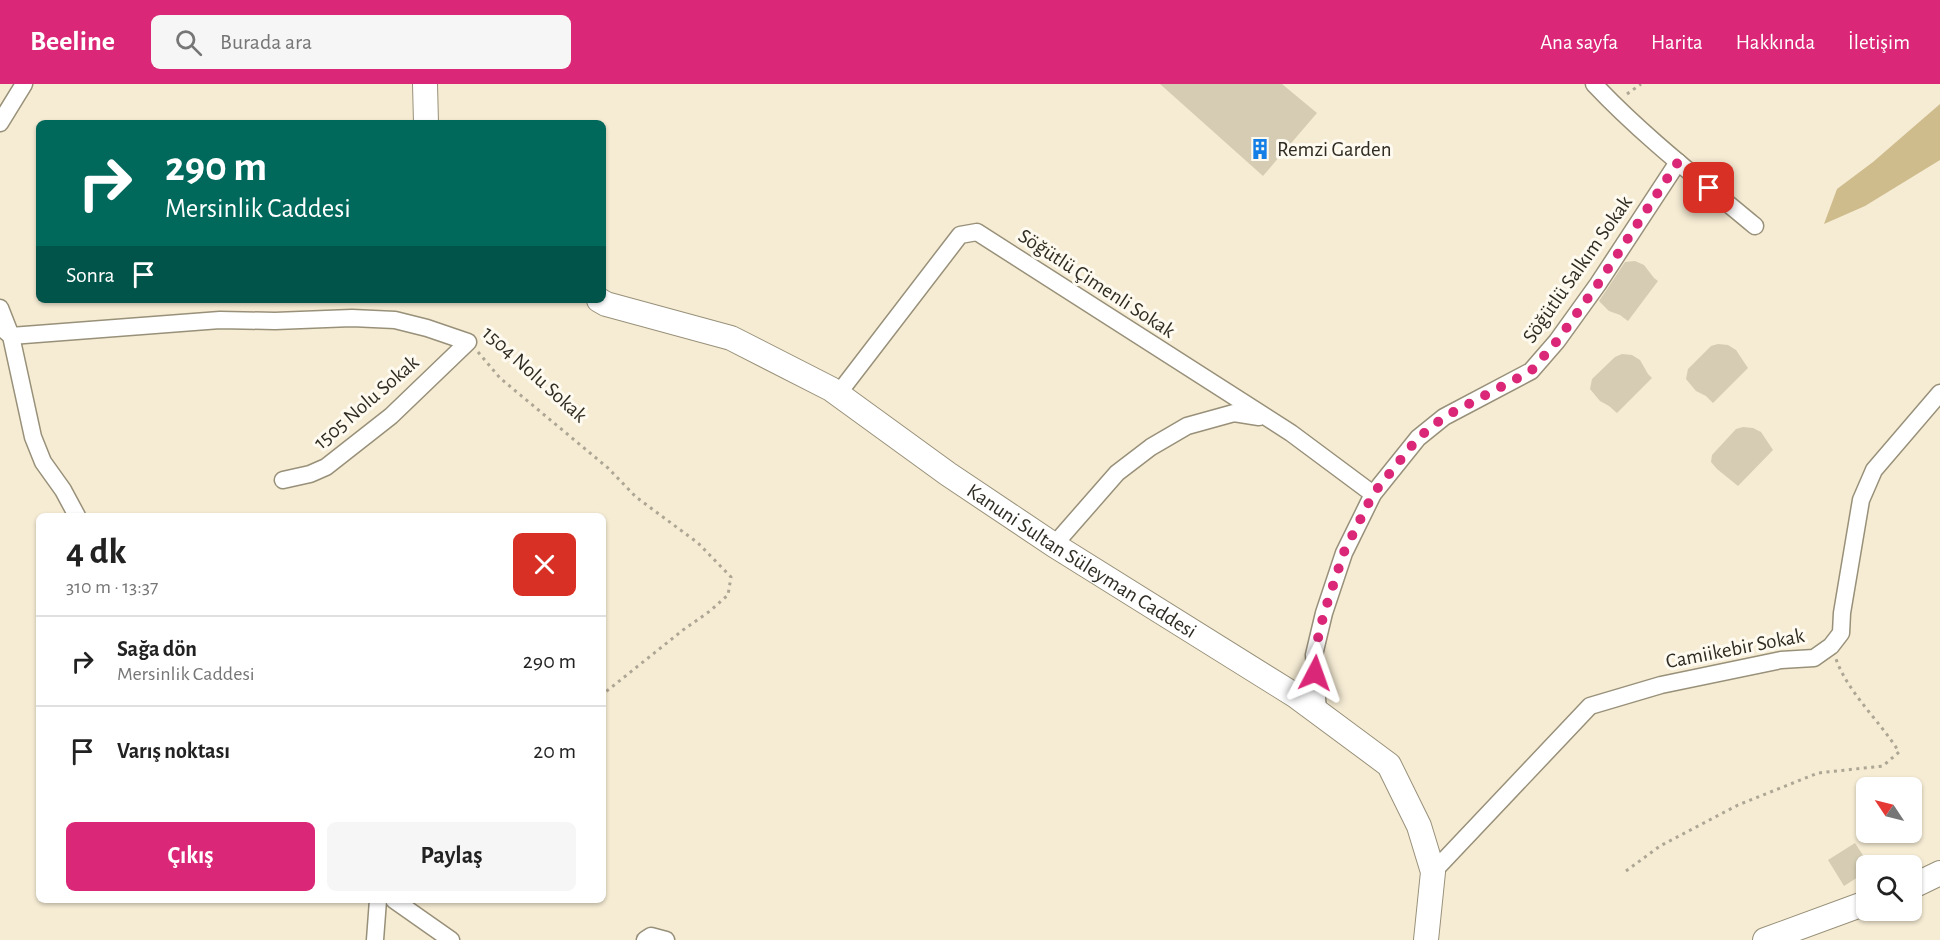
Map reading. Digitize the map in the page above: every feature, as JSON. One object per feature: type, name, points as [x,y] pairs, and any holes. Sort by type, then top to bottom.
[{"type":"street","points":[[0,123],[24,84]]},
{"type":"street","points":[[425,84],[426,120]]},
{"type":"street","points":[[1594,84],[1678,162],[1755,226]]},
{"type":"street","name":"Söğütlü Salkım Sokak","points":[[1318,712],[1314,655],[1324,613],[1344,552],[1373,494],[1418,438],[1444,417],[1531,371],[1557,341],[1598,284],[1678,162]]},
{"type":"street","name":"Söğütlü Çimenli Sokak","points":[[838,394],[960,235],[977,232],[1291,433],[1373,494]]},
{"type":"street","name":"Kanuni Sultan Süleyman Caddesi","points":[[604,303],[731,338],[838,394],[948,474],[1054,544],[1296,696],[1389,765],[1419,826],[1433,872],[1426,940]]},
{"type":"street","points":[[0,308],[33,437],[44,462],[75,513]]},
{"type":"street","name":"1504 Nolu Sokak","points":[[6,332],[220,320],[275,321],[352,318],[395,320],[428,328],[468,342]]},
{"type":"street","name":"1505 Nolu Sokak","points":[[283,480],[310,474],[326,467],[391,416],[468,342]]},
{"type":"street","name":"Camiikebir Sokak","points":[[1433,872],[1590,706],[1661,685],[1781,660],[1814,658],[1831,646],[1841,633],[1842,613],[1861,500],[1874,470],[1940,393]]},
{"type":"street","points":[[1054,544],[1117,473],[1151,447],[1187,426],[1234,413],[1267,418]]},
{"type":"street","points":[[1922,882],[1940,873]]},
{"type":"street","points":[[375,940],[378,903]]},
{"type":"street","points":[[398,903],[451,940]]},
{"type":"street","points":[[1765,940],[1856,907]]},
{"type":"street","points":[[645,940],[651,936],[666,940]]},
{"type":"path","name":"1504 Nolu Sokak","points":[[468,342],[500,378],[608,468],[636,497],[698,543],[731,578],[728,595],[606,692]]},
{"type":"path","points":[[1626,871],[1660,846],[1738,805],[1818,773],[1883,766],[1899,752],[1888,734],[1873,719],[1838,666],[1831,646]]},
{"type":"shaded area","points":[[1940,104],[1940,160],[1865,206],[1824,224],[1837,189],[1873,162]]},
{"type":"building","name":"Remzi Garden","points":[[1160,84],[1282,84],[1317,113],[1263,176]]},
{"type":"building","points":[[1635,261],[1644,265],[1658,281],[1628,321],[1609,311],[1599,301],[1625,262]]},
{"type":"building","points":[[1728,345],[1736,350],[1748,368],[1713,403],[1696,391],[1686,379],[1688,369],[1711,346]]},
{"type":"building","points":[[1622,354],[1632,355],[1640,360],[1652,378],[1617,413],[1600,401],[1590,389],[1592,379],[1615,357]]},
{"type":"building","points":[[1743,427],[1761,432],[1773,450],[1738,486],[1711,462],[1712,455],[1736,429]]},
{"type":"building","points":[[1855,843],[1863,855],[1856,855],[1856,878],[1844,886],[1828,860]]},
{"type":"place","name":"Remzi Garden","points":[[1260,149]]},
{"type":"route","points":[[1315,673],[1314,655],[1324,613],[1344,552],[1373,494],[1418,438],[1444,417],[1531,371],[1557,341],[1598,284],[1678,162],[1709,188]]}]
